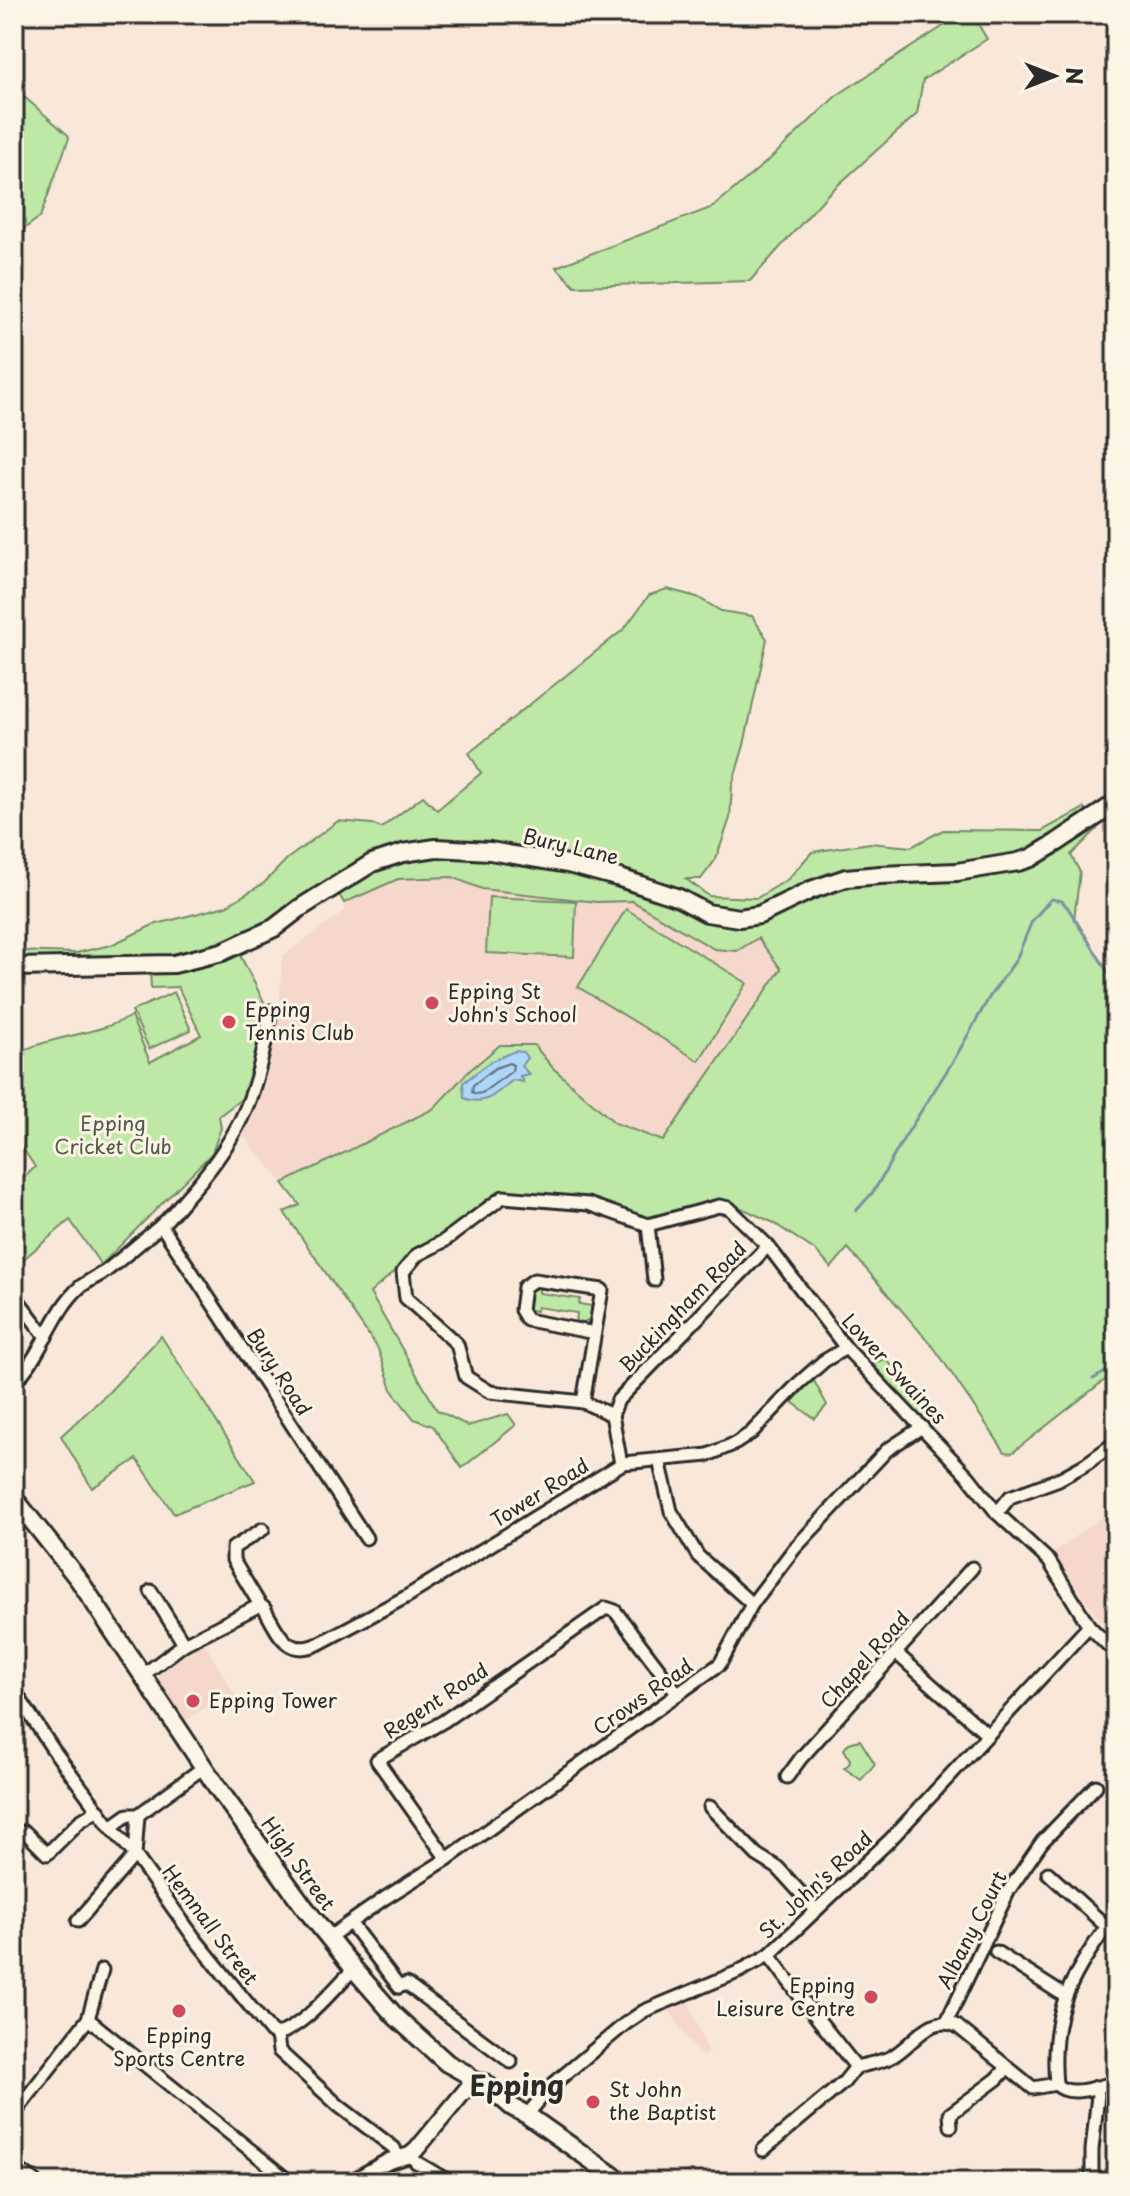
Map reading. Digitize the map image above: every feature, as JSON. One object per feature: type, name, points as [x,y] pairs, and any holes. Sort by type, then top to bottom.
[{"type":"main road","name":"Bury Lane","points":[[14,967],[174,964],[222,952],[274,928],[372,863],[403,853],[436,848],[490,851],[568,864],[679,898],[707,913],[739,918],[759,915],[811,890],[846,878],[957,872],[1018,862],[1056,843],[1116,803]]},
{"type":"main road","name":"High Street","points":[[14,1498],[79,1580],[204,1767],[328,1938],[395,2016],[440,2057],[473,2081],[485,2083],[512,2107],[622,2182]]},
{"type":"street","points":[[14,1382],[26,1371],[62,1309],[80,1288],[161,1225],[228,1147],[246,1111],[264,1054],[271,1011]]},
{"type":"street","points":[[621,1464],[612,1415],[583,1402],[490,1392],[466,1377],[457,1344],[406,1298],[403,1272],[417,1255],[444,1241],[503,1197],[588,1204],[648,1225],[654,1280]]},
{"type":"street","name":"Buckingham Road","points":[[612,1415],[618,1400],[768,1246],[729,1208],[719,1206],[648,1225]]},
{"type":"street","name":"Bury Road","points":[[161,1225],[366,1538]]},
{"type":"street","name":"Lower Swaines","points":[[768,1246],[846,1348],[968,1476],[997,1513],[1049,1561],[1089,1626],[1116,1653]]},
{"type":"street","points":[[583,1402],[595,1333],[602,1290],[534,1280],[524,1287],[521,1310],[527,1320],[595,1333]]},
{"type":"street","points":[[14,1295],[46,1337]]},
{"type":"street","name":"Tower Road","points":[[263,1529],[233,1548],[233,1560],[284,1641],[294,1648],[307,1649],[406,1597],[621,1464],[708,1455],[744,1439],[799,1383],[824,1361],[846,1348]]},
{"type":"street","name":"Crows Road","points":[[328,1938],[447,1859],[720,1664],[752,1604],[794,1549],[887,1450],[922,1427]]},
{"type":"street","points":[[997,1513],[1010,1497],[1059,1479],[1116,1442]]},
{"type":"street","points":[[659,1460],[671,1511],[698,1556],[752,1604]]},
{"type":"street","name":"Chapel Road","points":[[787,1777],[972,1568]]},
{"type":"street","points":[[151,1591],[184,1644]]},
{"type":"street","points":[[143,1675],[184,1644],[260,1605]]},
{"type":"street","name":"Regent Road","points":[[447,1859],[377,1760],[444,1721],[606,1608],[615,1611],[678,1694]]},
{"type":"street","name":"St. John's Road","points":[[527,2115],[551,2086],[644,2011],[738,1972],[769,1955],[890,1840],[1089,1626]]},
{"type":"street","points":[[896,1653],[987,1734]]},
{"type":"street","name":"Hemnall Street","points":[[14,1690],[52,1748],[195,1939],[271,2032],[277,2035],[279,2051],[339,2106],[404,2156],[450,2182]]},
{"type":"street","points":[[111,1827],[128,1815],[138,1815],[204,1767]]},
{"type":"street","name":"Albany Court","points":[[947,2021],[1009,1890],[1042,1842],[1096,1786]]},
{"type":"street","points":[[710,1807],[757,1855],[778,1868],[816,1910]]},
{"type":"street","points":[[25,1832],[47,1854],[80,1821],[98,1810]]},
{"type":"street","points":[[78,1921],[135,1855],[138,1815]]},
{"type":"street","points":[[1048,1873],[1107,1927]]},
{"type":"street","points":[[1116,1916],[1084,1961],[1065,1996],[1055,2036],[1054,2058],[1056,2084],[1061,2090],[1116,2082]]},
{"type":"street","points":[[351,1924],[399,1987],[406,1984],[511,2062]]},
{"type":"street","points":[[996,1952],[1065,1996]]},
{"type":"street","points":[[769,1955],[856,2067]]},
{"type":"street","points":[[277,2035],[316,2009],[354,1969]]},
{"type":"street","points":[[14,2114],[88,2019],[102,1970]]},
{"type":"street","points":[[88,2019],[290,2182]]},
{"type":"street","points":[[763,2150],[844,2082],[856,2067],[892,2058],[936,2022],[947,2021],[957,2026],[1033,2088],[1056,2084]]},
{"type":"street","points":[[951,2126],[950,2114],[1007,2068]]},
{"type":"street","points":[[352,2182],[404,2156],[428,2138],[473,2081]]},
{"type":"street","points":[[1092,2182],[1096,2087]]},
{"type":"street","points":[[14,2166],[36,2182]]},
{"type":"shaded area","points":[[452,877],[482,889],[597,902],[632,901],[714,949],[758,938],[781,969],[662,1142],[615,1123],[553,1068],[534,1045],[469,1071],[433,1109],[283,1183],[242,1135],[266,1081],[279,1017],[282,956],[345,911],[344,903],[398,879]]},
{"type":"shaded area","points":[[1116,1506],[1116,1639],[1053,1553]]},
{"type":"shaded area","points":[[204,1643],[239,1702],[234,1705],[224,1693],[186,1721],[158,1680],[163,1668]]},
{"type":"shaded area","points":[[689,2002],[708,2052],[702,2056],[669,2010]]},
{"type":"green space","points":[[962,14],[972,14],[987,39],[923,80],[917,114],[827,195],[750,281],[575,286],[556,267],[713,207],[771,158],[836,96]]},
{"type":"green space","points":[[14,88],[69,138],[40,217],[14,236]]},
{"type":"green space","name":"Epping Cricket Club","points":[[667,589],[697,597],[721,611],[752,616],[767,639],[732,786],[730,818],[716,859],[701,879],[686,879],[709,896],[757,898],[788,879],[812,852],[870,843],[911,847],[943,830],[1042,831],[1084,808],[1097,829],[1071,855],[1080,872],[1074,919],[1116,984],[1116,1385],[1106,1379],[1012,1453],[1005,1452],[935,1349],[848,1248],[831,1268],[816,1251],[772,1222],[724,1200],[648,1223],[586,1198],[499,1192],[404,1263],[370,1293],[437,1410],[468,1426],[508,1414],[516,1425],[462,1468],[433,1426],[414,1419],[393,1392],[378,1349],[284,1212],[300,1205],[283,1183],[433,1109],[469,1071],[500,1045],[534,1045],[553,1068],[615,1123],[663,1141],[781,969],[758,938],[737,951],[714,949],[632,901],[597,902],[482,889],[452,877],[398,879],[344,903],[333,884],[239,953],[267,1008],[252,1076],[244,1097],[219,1116],[221,1128],[212,1153],[101,1265],[70,1220],[14,1267],[14,1187],[35,1167],[14,1135],[14,1055],[43,1043],[103,1028],[131,1016],[150,1062],[201,1035],[178,987],[151,988],[150,969],[14,962],[14,951],[76,953],[111,945],[153,925],[226,906],[264,883],[287,859],[338,821],[372,824],[381,828],[423,796],[437,810],[481,773],[469,753],[624,629],[649,595]]},
{"type":"green space","points":[[489,897],[576,901],[574,957],[486,953]]},
{"type":"green space","points":[[626,909],[747,983],[699,1061],[578,987]]},
{"type":"green space","points":[[174,992],[191,1030],[149,1049],[132,1011]]},
{"type":"green space","points":[[540,1284],[539,1293],[580,1299],[579,1304],[592,1306],[590,1319],[583,1323],[576,1322],[577,1313],[537,1307],[536,1311],[523,1309],[526,1289]]},
{"type":"green space","points":[[161,1336],[255,1481],[174,1514],[137,1459],[92,1488],[61,1436],[109,1392]]},
{"type":"green space","points":[[886,1359],[932,1412],[929,1429],[872,1363]]},
{"type":"green space","points":[[813,1379],[827,1405],[815,1419],[792,1402]]},
{"type":"green space","points":[[860,1740],[875,1764],[861,1780],[844,1768],[850,1760],[844,1749],[849,1743]]},
{"type":"water","points":[[515,1051],[523,1052],[527,1058],[521,1066],[529,1074],[520,1076],[523,1082],[513,1080],[485,1100],[464,1098],[463,1083],[491,1061]]},
{"type":"waterway","points":[[856,1211],[874,1191],[990,996],[1016,960],[1032,921],[1051,899],[1062,901],[1068,908],[1116,985]]},
{"type":"waterway","points":[[1093,1379],[1116,1366]]},
{"type":"place","name":"Epping St John's School","points":[[432,1003]]},
{"type":"place","name":"Epping Tennis Club","points":[[229,1022]]},
{"type":"place","name":"Epping Tower","points":[[193,1701]]},
{"type":"place","name":"Epping Leisure Centre","points":[[871,1997]]},
{"type":"place","name":"Epping Sports Centre","points":[[179,2011]]},
{"type":"place","name":"St John the Baptist","points":[[593,2102]]},
{"type":"district","name":"Epping","points":[[517,2086]]}]
